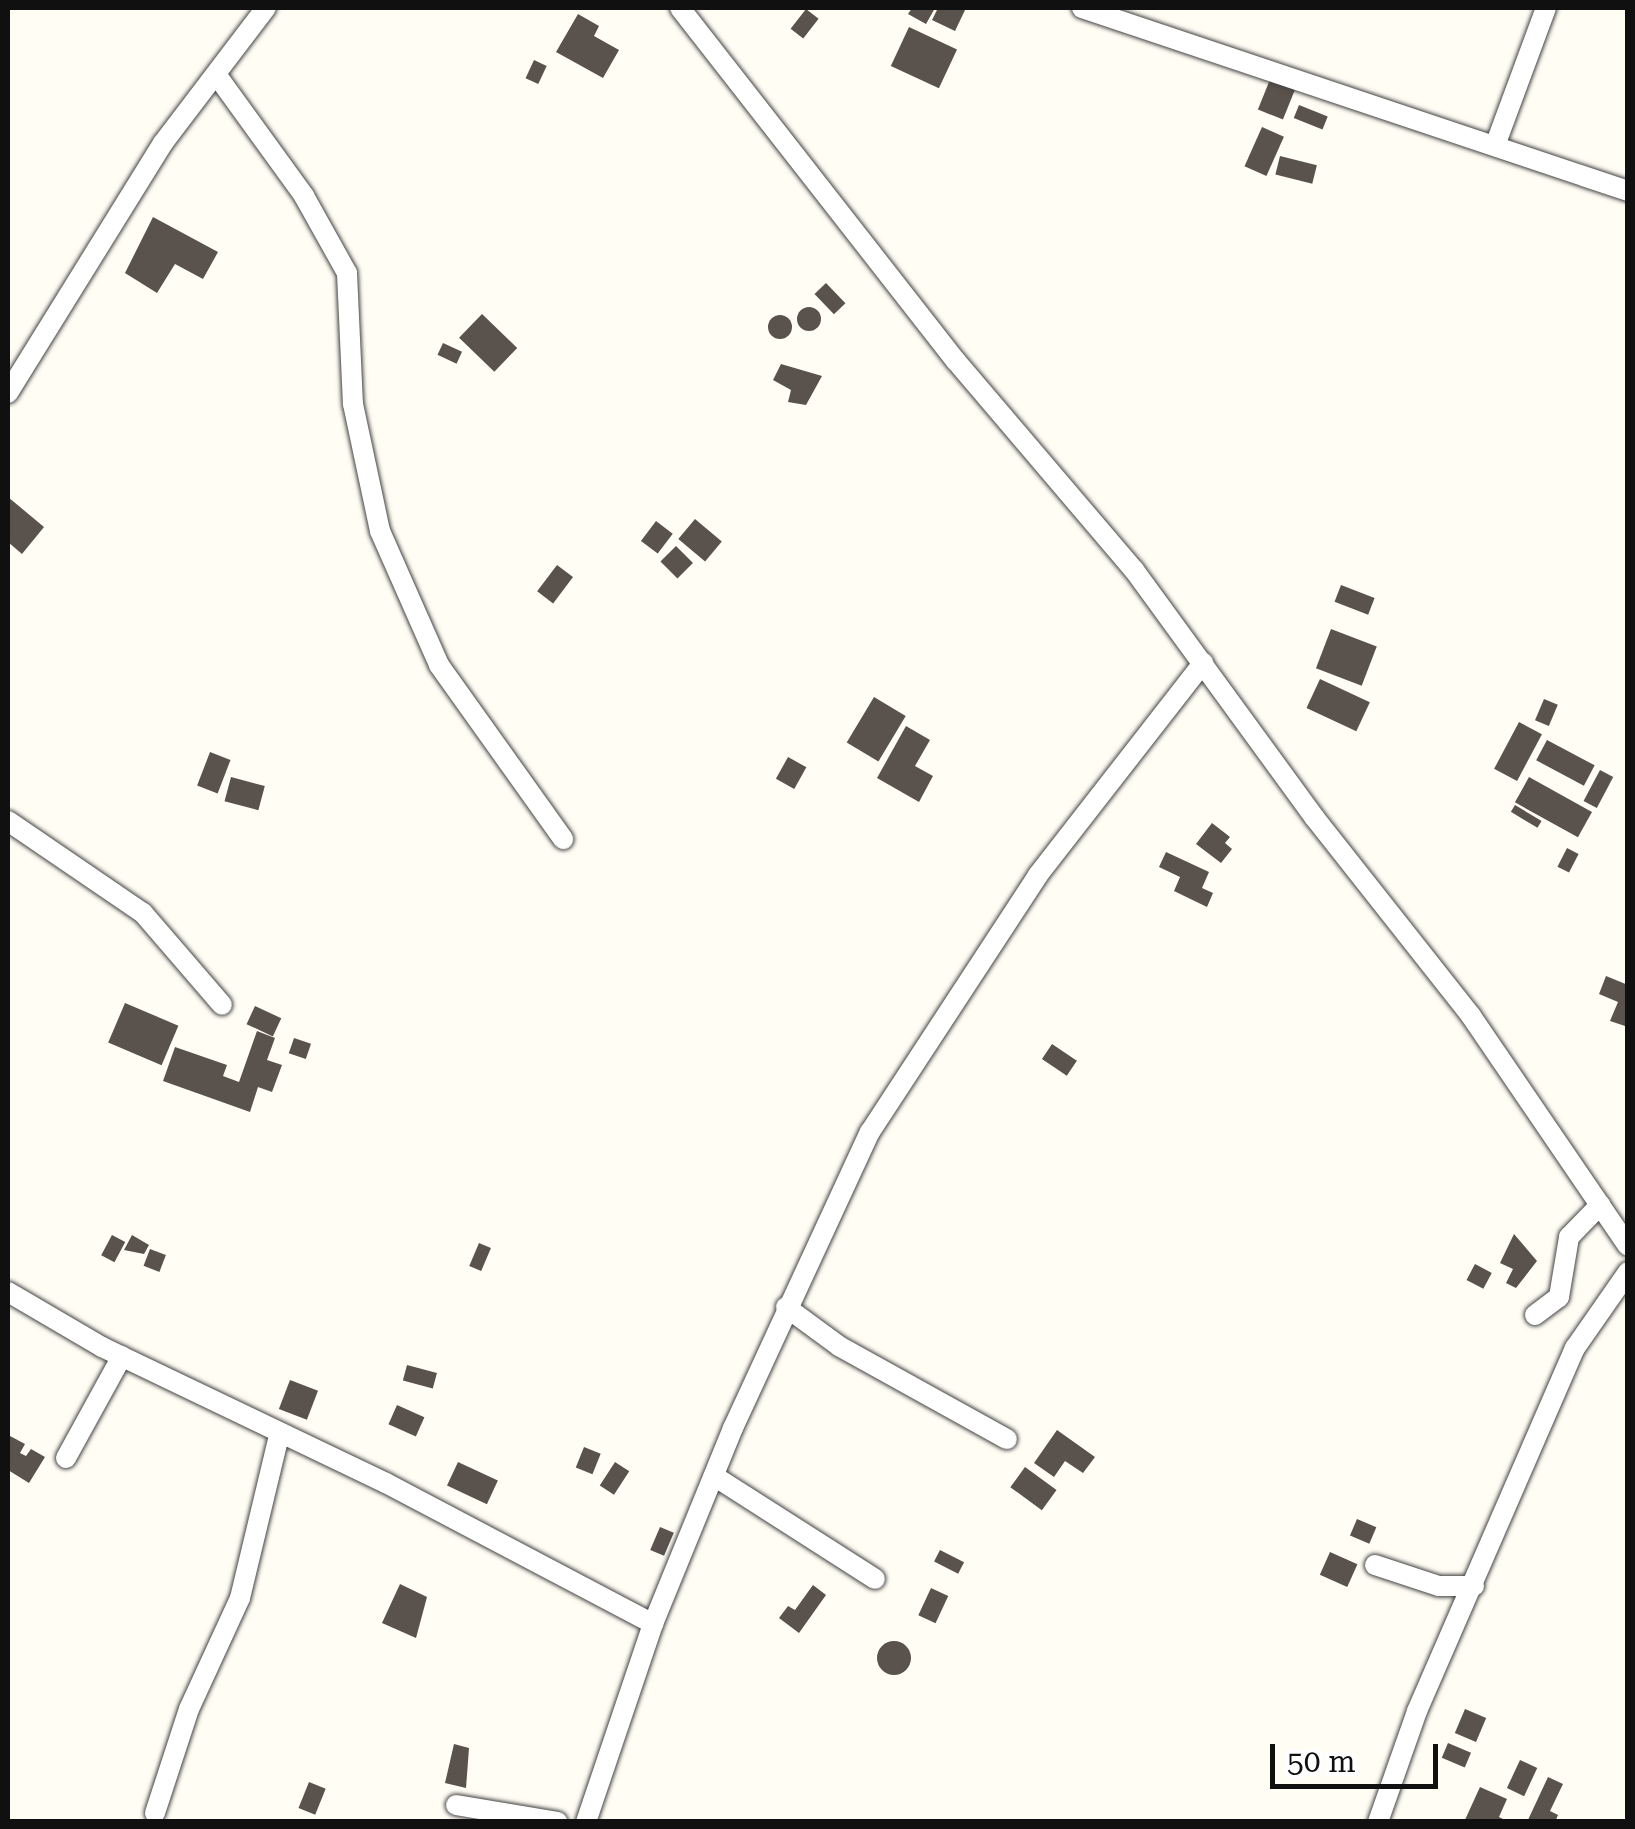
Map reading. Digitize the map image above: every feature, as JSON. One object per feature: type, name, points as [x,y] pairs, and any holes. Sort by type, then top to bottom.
[{"type":"street","points":[[8,393],[164,143],[218,77],[266,8]]},
{"type":"street","points":[[680,8],[1203,663],[1472,1016],[1628,1246]]},
{"type":"street","points":[[1082,8],[1496,143],[1628,191]]},
{"type":"street","points":[[1496,143],[1546,8]]},
{"type":"street","points":[[218,77],[304,196],[347,274],[353,404],[380,531],[439,665],[563,839]]},
{"type":"street","points":[[586,1822],[653,1624],[786,1307],[870,1132],[943,1013],[1058,848],[1203,663]]},
{"type":"street","points":[[8,820],[142,913],[222,1005]]},
{"type":"street","points":[[1535,1315],[1559,1297],[1569,1236],[1600,1206]]},
{"type":"street","points":[[1378,1822],[1417,1712],[1575,1348],[1628,1272]]},
{"type":"street","points":[[8,1292],[122,1356],[279,1436],[386,1483],[653,1624]]},
{"type":"street","points":[[786,1307],[839,1346],[1007,1439]]},
{"type":"street","points":[[66,1458],[122,1356]]},
{"type":"street","points":[[155,1813],[188,1710],[240,1598],[279,1436]]},
{"type":"street","points":[[714,1476],[875,1579]]},
{"type":"street","points":[[1375,1565],[1440,1586],[1474,1586]]},
{"type":"street","points":[[456,1805],[558,1822]]},
{"type":"building","points":[[912,8],[935,8],[926,24],[908,14]]},
{"type":"building","points":[[938,8],[966,8],[955,31],[932,20]]},
{"type":"building","points":[[806,9],[819,19],[803,39],[791,29]]},
{"type":"building","points":[[578,14],[599,26],[594,36],[619,50],[603,78],[556,52]]},
{"type":"building","points":[[909,27],[957,49],[939,88],[891,66]]},
{"type":"building","points":[[534,60],[547,66],[538,84],[526,78]]},
{"type":"building","points":[[1271,77],[1296,87],[1283,120],[1258,109]]},
{"type":"building","points":[[1299,105],[1328,117],[1322,130],[1294,118]]},
{"type":"building","points":[[1262,127],[1284,137],[1266,176],[1245,166]]},
{"type":"building","points":[[1280,156],[1317,165],[1312,184],[1275,174]]},
{"type":"building","points":[[153,217],[218,252],[203,279],[175,264],[157,293],[125,273]]},
{"type":"building","points":[[826,283],[845,303],[834,314],[814,294]]},
{"type":"building","points":[[809,307],[821,319],[809,331],[797,319]]},
{"type":"building","points":[[482,314],[517,348],[494,372],[459,338]]},
{"type":"building","points":[[780,315],[792,327],[780,339],[768,327]]},
{"type":"building","points":[[443,343],[462,352],[457,364],[438,355]]},
{"type":"building","points":[[781,364],[822,376],[806,405],[788,402],[791,390],[773,380]]},
{"type":"building","points":[[8,497],[44,527],[22,554],[8,542]]},
{"type":"building","points":[[695,519],[722,541],[705,561],[678,539]]},
{"type":"building","points":[[656,521],[673,534],[658,554],[641,541]]},
{"type":"building","points":[[676,546],[693,563],[677,579],[660,562]]},
{"type":"building","points":[[557,565],[573,577],[553,603],[537,591]]},
{"type":"building","points":[[1341,585],[1375,598],[1368,615],[1335,602]]},
{"type":"building","points":[[1331,629],[1377,647],[1362,686],[1316,668]]},
{"type":"building","points":[[1320,679],[1370,702],[1356,731],[1306,708]]},
{"type":"building","points":[[874,697],[906,716],[878,761],[847,742]]},
{"type":"building","points":[[1544,699],[1558,705],[1549,726],[1535,720]]},
{"type":"building","points":[[1519,722],[1542,734],[1517,781],[1494,769]]},
{"type":"building","points":[[906,726],[930,740],[915,766],[933,776],[919,802],[877,778]]},
{"type":"building","points":[[1547,740],[1595,765],[1584,786],[1536,760]]},
{"type":"building","points":[[210,752],[231,760],[218,793],[197,786]]},
{"type":"building","points":[[788,757],[806,767],[794,789],[776,779]]},
{"type":"building","points":[[1600,770],[1613,777],[1597,808],[1584,801]]},
{"type":"building","points":[[231,777],[265,786],[258,810],[225,801]]},
{"type":"building","points":[[1529,777],[1592,812],[1578,837],[1515,802]]},
{"type":"building","points":[[1515,805],[1542,821],[1537,828],[1511,812]]},
{"type":"building","points":[[1212,823],[1230,837],[1225,843],[1232,849],[1221,863],[1196,844]]},
{"type":"building","points":[[1567,848],[1579,854],[1569,873],[1557,867]]},
{"type":"building","points":[[1166,852],[1209,872],[1202,888],[1213,893],[1207,907],[1174,891],[1180,877],[1159,867]]},
{"type":"building","points":[[1606,976],[1628,985],[1628,1027],[1610,1021],[1618,1002],[1599,994]]},
{"type":"building","points":[[125,1003],[178,1026],[162,1065],[108,1043]]},
{"type":"building","points":[[255,1006],[281,1018],[273,1036],[247,1024]]},
{"type":"building","points":[[257,1031],[275,1038],[267,1060],[282,1065],[272,1092],[258,1087],[250,1112],[163,1081],[175,1047],[227,1065],[223,1076],[239,1082]]},
{"type":"building","points":[[294,1038],[311,1044],[306,1059],[289,1053]]},
{"type":"building","points":[[1052,1044],[1077,1061],[1067,1076],[1042,1059]]},
{"type":"building","points":[[1514,1234],[1537,1261],[1516,1288],[1506,1283],[1513,1269],[1500,1263]]},
{"type":"building","points":[[112,1235],[125,1242],[114,1262],[101,1255]]},
{"type":"building","points":[[132,1235],[149,1245],[144,1254],[124,1250]]},
{"type":"building","points":[[479,1243],[491,1248],[481,1271],[469,1266]]},
{"type":"building","points":[[150,1249],[166,1255],[159,1272],[144,1266]]},
{"type":"building","points":[[1475,1264],[1492,1273],[1483,1289],[1467,1280]]},
{"type":"building","points":[[407,1365],[437,1373],[433,1388],[403,1380]]},
{"type":"building","points":[[290,1380],[318,1391],[307,1420],[279,1409]]},
{"type":"building","points":[[397,1405],[424,1417],[416,1436],[388,1424]]},
{"type":"building","points":[[1057,1430],[1095,1457],[1083,1473],[1065,1461],[1054,1477],[1034,1463]]},
{"type":"building","points":[[10,1436],[25,1444],[20,1453],[26,1456],[31,1449],[45,1457],[29,1483],[8,1470]]},
{"type":"building","points":[[584,1447],[601,1454],[592,1474],[576,1467]]},
{"type":"building","points":[[458,1462],[498,1481],[487,1504],[447,1486]]},
{"type":"building","points":[[615,1462],[629,1471],[614,1495],[600,1485]]},
{"type":"building","points":[[1025,1467],[1057,1490],[1042,1510],[1010,1487]]},
{"type":"building","points":[[1357,1519],[1376,1527],[1369,1544],[1350,1536]]},
{"type":"building","points":[[660,1527],[674,1533],[664,1556],[650,1550]]},
{"type":"building","points":[[940,1550],[964,1562],[958,1574],[934,1562]]},
{"type":"building","points":[[1330,1552],[1357,1564],[1347,1587],[1320,1575]]},
{"type":"building","points":[[400,1584],[427,1597],[416,1638],[382,1623]]},
{"type":"building","points":[[813,1585],[826,1595],[799,1633],[779,1618],[788,1606],[795,1610]]},
{"type":"building","points":[[931,1588],[948,1596],[936,1623],[918,1615]]},
{"type":"building","points":[[894,1641],[906,1646],[911,1658],[906,1670],[894,1675],[882,1670],[877,1658],[882,1646]]},
{"type":"building","points":[[1465,1709],[1486,1718],[1476,1742],[1455,1733]]},
{"type":"building","points":[[1448,1743],[1471,1753],[1465,1767],[1442,1758]]},
{"type":"building","points":[[454,1744],[469,1748],[466,1788],[445,1783]]},
{"type":"building","points":[[1520,1760],[1537,1768],[1524,1796],[1507,1788]]},
{"type":"building","points":[[1548,1777],[1563,1784],[1550,1811],[1558,1815],[1555,1822],[1527,1822]]},
{"type":"building","points":[[309,1782],[326,1789],[315,1815],[299,1808]]},
{"type":"building","points":[[1480,1787],[1507,1799],[1499,1817],[1509,1822],[1464,1822]]}]
